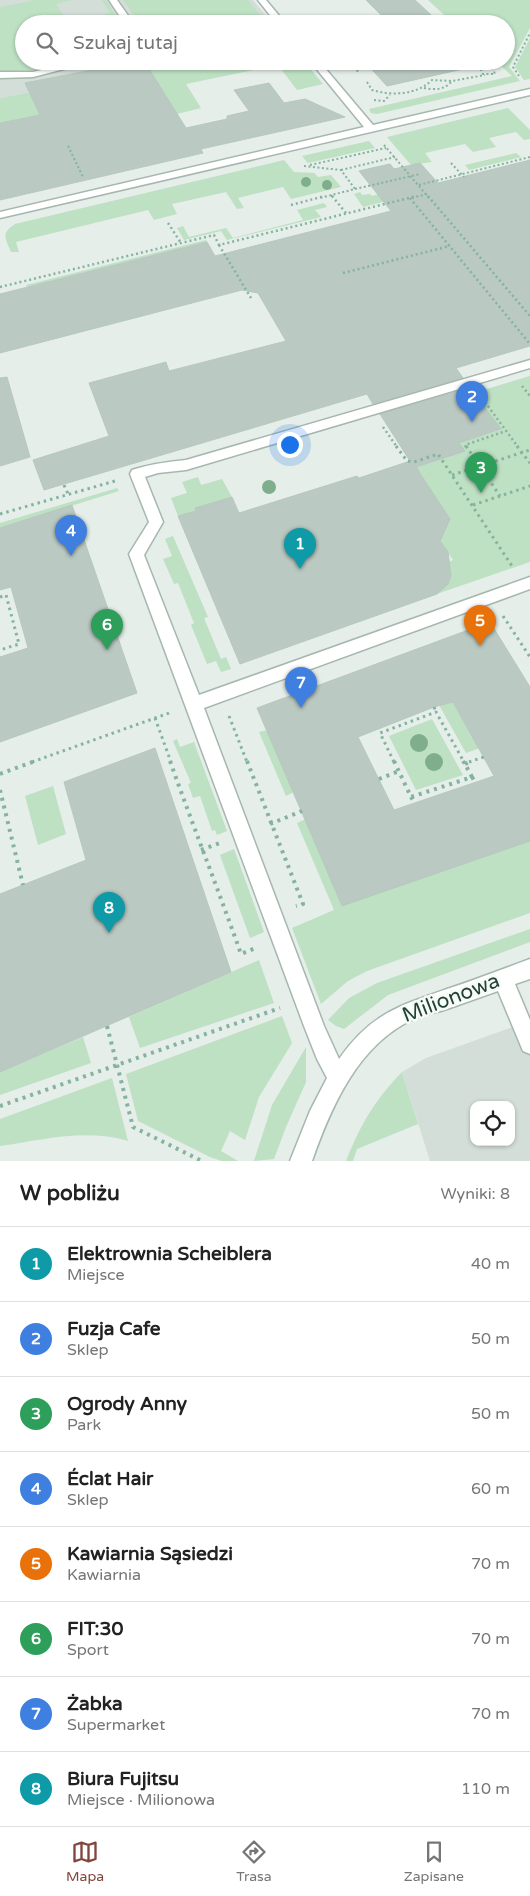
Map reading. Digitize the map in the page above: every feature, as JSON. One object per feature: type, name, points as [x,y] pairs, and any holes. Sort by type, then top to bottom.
[{"type":"street","points":[[113,0],[124,15]]},
{"type":"street","points":[[262,0],[274,15]]},
{"type":"street","points":[[0,75],[8,76],[48,70]]},
{"type":"street","points":[[322,70],[370,128]]},
{"type":"street","points":[[0,215],[530,92]]},
{"type":"street","points":[[338,1077],[324,1052],[136,554],[156,522],[137,474],[158,468],[186,465],[530,364]]},
{"type":"street","points":[[194,704],[526,585]]},
{"type":"street","name":"Milionowa","points":[[301,1161],[316,1119],[338,1077],[368,1041],[385,1026],[405,1013],[530,969]]},
{"type":"street","points":[[503,979],[530,1044]]},
{"type":"path","points":[[515,63],[530,33]]},
{"type":"path","points":[[482,70],[485,75]]},
{"type":"path","points":[[424,88],[432,80],[452,81],[492,75],[496,73],[494,70]]},
{"type":"path","points":[[515,70],[519,76]]},
{"type":"path","points":[[367,82],[372,90],[390,95],[424,88],[443,88],[450,85],[452,81]]},
{"type":"path","points":[[369,93],[372,90]]},
{"type":"path","points":[[370,98],[384,100],[389,98],[390,95]]},
{"type":"path","points":[[68,146],[86,184]]},
{"type":"path","points":[[395,157],[341,170],[307,166],[387,148],[395,157],[411,176],[427,194],[530,316]]},
{"type":"path","points":[[419,185],[463,176],[530,157]]},
{"type":"path","points":[[451,163],[463,176]]},
{"type":"path","points":[[341,170],[355,189]]},
{"type":"path","points":[[291,205],[420,174]]},
{"type":"path","points":[[219,245],[427,194]]},
{"type":"path","points":[[331,195],[346,213]]},
{"type":"path","points":[[410,198],[530,344]]},
{"type":"path","points":[[168,223],[181,243]]},
{"type":"path","points":[[0,287],[214,235],[251,298]]},
{"type":"path","points":[[343,273],[450,246]]},
{"type":"path","points":[[470,381],[530,463]]},
{"type":"path","points":[[372,410],[404,460],[410,463],[438,454],[526,585]]},
{"type":"path","points":[[500,496],[465,444],[506,431]]},
{"type":"path","points":[[452,475],[530,450]]},
{"type":"path","points":[[0,514],[137,474]]},
{"type":"path","points":[[64,485],[68,494]]},
{"type":"path","points":[[473,505],[530,486]]},
{"type":"path","points":[[0,596],[6,595],[19,644],[0,650]]},
{"type":"path","points":[[491,597],[530,657]]},
{"type":"path","points":[[220,694],[302,904],[273,915]]},
{"type":"path","points":[[0,774],[194,704]]},
{"type":"path","points":[[434,707],[475,782]]},
{"type":"path","points":[[414,802],[379,731],[436,712]]},
{"type":"path","points":[[155,718],[201,850],[212,872],[241,954],[282,938]]},
{"type":"path","points":[[465,764],[484,757]]},
{"type":"path","points":[[379,779],[399,771]]},
{"type":"path","points":[[411,797],[472,777]]},
{"type":"path","points":[[0,790],[23,885]]},
{"type":"path","points":[[243,834],[302,812]]},
{"type":"path","points":[[0,1106],[305,1001]]},
{"type":"path","points":[[107,1026],[133,1127],[202,1161]]},
{"type":"shaded area","points":[[0,0],[253,0],[266,15],[15,15],[15,70],[122,70],[110,77],[0,98]]},
{"type":"shaded area","points":[[530,1021],[530,1161],[430,1161],[402,1072],[426,1058]]},
{"type":"green space","points":[[36,0],[72,0],[56,4],[63,15],[15,15],[15,70],[35,70],[21,73],[0,72],[0,7]]},
{"type":"green space","points":[[102,0],[106,0],[115,15],[101,15],[110,13]]},
{"type":"green space","points":[[123,0],[248,0],[260,15],[134,15]]},
{"type":"green space","points":[[428,0],[530,0],[530,28],[515,56],[515,15],[444,15]]},
{"type":"green space","points":[[530,38],[530,79],[524,80],[515,67]]},
{"type":"green space","points":[[122,70],[254,70],[186,84],[201,108],[177,114],[162,90],[0,123],[0,98],[110,77]]},
{"type":"green space","points":[[282,70],[311,70],[323,84],[297,90]]},
{"type":"green space","points":[[506,70],[511,70],[520,81],[377,114],[371,113],[369,109],[512,76]]},
{"type":"green space","points":[[508,108],[530,130],[530,139],[524,140],[516,132],[489,138],[496,147],[473,152],[465,144],[425,153],[432,162],[411,165],[387,137]]},
{"type":"green space","points":[[369,141],[375,148],[308,163],[302,156]]},
{"type":"green space","points":[[516,153],[521,157],[469,170],[465,165]]},
{"type":"green space","points":[[284,160],[294,172],[314,173],[318,177],[331,175],[341,187],[291,199],[283,187],[238,198],[244,208],[237,209],[226,192],[172,204],[177,214],[154,220],[148,210],[16,242],[19,252],[11,252],[6,239],[6,233],[15,224]]},
{"type":"green space","points":[[360,192],[362,195],[370,194],[372,196],[387,192],[403,197],[363,207],[354,194]]},
{"type":"green space","points":[[324,203],[327,207],[315,210],[321,217],[227,240],[221,231],[184,240],[177,228],[183,226],[189,237],[226,228],[233,238],[303,220],[297,210]]},
{"type":"green space","points":[[206,240],[207,242],[27,287],[26,285]]},
{"type":"green space","points":[[530,376],[530,562],[428,597],[427,595],[439,590],[450,580],[450,570],[446,563],[453,560],[436,535],[448,517],[421,474],[413,467],[409,459],[443,448],[464,451],[459,443],[500,430],[482,404],[468,408],[460,397]]},
{"type":"green space","points":[[198,477],[201,485],[222,479],[232,497],[195,508],[196,511],[178,516],[171,498],[187,493],[182,482]]},
{"type":"green space","points":[[117,488],[119,491],[0,528],[0,523]]},
{"type":"green space","points":[[173,536],[208,617],[204,618],[221,659],[226,657],[231,669],[221,672],[216,661],[207,664],[191,625],[194,623],[178,583],[174,584],[163,559],[172,556],[165,539]]},
{"type":"green space","points":[[453,700],[480,748],[466,753],[439,705]]},
{"type":"green space","points":[[432,719],[463,775],[416,790],[389,736]]},
{"type":"green space","points":[[267,730],[294,792],[286,796],[259,732]]},
{"type":"green space","points":[[177,739],[180,747],[194,742],[227,831],[217,835],[215,830],[212,831],[200,796],[193,798],[188,784],[191,783],[173,741]]},
{"type":"green space","points":[[53,786],[66,834],[38,845],[25,796]]},
{"type":"green space","points":[[306,819],[530,841],[530,913],[367,971],[348,981],[321,1004],[292,928],[334,910],[297,823]]},
{"type":"green space","points":[[234,849],[264,932],[250,938],[220,855]]},
{"type":"green space","points":[[530,929],[530,942],[388,995],[344,1029],[328,1020],[349,998],[377,983]]},
{"type":"green space","points":[[259,960],[274,1003],[140,1048],[129,1017]]},
{"type":"green space","points":[[282,1016],[292,1043],[259,1097],[245,1140],[230,1131],[221,1151],[238,1161],[222,1161],[210,1157],[138,1121],[126,1074]]},
{"type":"green space","points":[[83,1037],[91,1063],[0,1095],[0,1072]]},
{"type":"green space","points":[[306,1047],[306,1082],[274,1159],[254,1161],[272,1105]]},
{"type":"green space","points":[[402,1072],[418,1124],[357,1149],[353,1161],[346,1161],[369,1114]]},
{"type":"green space","points":[[112,1078],[128,1141],[96,1135],[80,1135],[0,1146],[0,1119]]},
{"type":"building","points":[[366,0],[415,0],[431,15],[381,15]]},
{"type":"building","points":[[92,70],[150,70],[186,128],[227,119],[227,116],[249,111],[234,90],[269,83],[284,103],[305,99],[345,117],[201,149],[203,153],[0,200],[0,123],[40,115],[25,83]]},
{"type":"building","points":[[372,70],[459,70],[387,86]]},
{"type":"building","points":[[530,160],[530,346],[456,368],[463,378],[373,404],[367,394],[44,490],[33,460],[109,436],[89,383],[166,362],[169,371],[286,341],[258,293],[242,290],[0,353],[0,294],[207,242],[215,256],[391,211],[359,171],[390,164],[394,169],[420,163],[438,183]]},
{"type":"building","points":[[7,377],[30,457],[0,466],[0,378]]},
{"type":"building","points":[[470,388],[501,429],[459,443],[465,451],[416,467],[450,519],[440,541],[448,552],[451,576],[448,584],[437,594],[240,664],[178,516],[196,511],[195,508],[232,497],[239,513],[410,461],[380,414]]},
{"type":"building","points":[[72,505],[137,693],[0,742],[0,657],[28,648],[11,587],[0,590],[0,528]]},
{"type":"building","points":[[490,622],[530,687],[530,841],[342,906],[257,708]],"holes":[[[453,702],[494,776],[394,810],[358,737],[434,707]]]},
{"type":"building","points":[[155,748],[231,972],[0,1072],[0,894],[86,860],[64,782]]},
{"type":"place","name":"Fuzja Cafe","points":[[472,422]]},
{"type":"place","name":"Ogrody Anny","points":[[481,493]]},
{"type":"place","name":"Éclat Hair","points":[[71,556]]},
{"type":"place","name":"Elektrownia Scheiblera","points":[[300,569]]},
{"type":"place","name":"Kawiarnia Sąsiedzi","points":[[480,646]]},
{"type":"place","name":"FIT:30","points":[[107,650]]},
{"type":"place","name":"Żabka","points":[[301,708]]},
{"type":"place","name":"Biura Fujitsu","points":[[109,933]]}]
